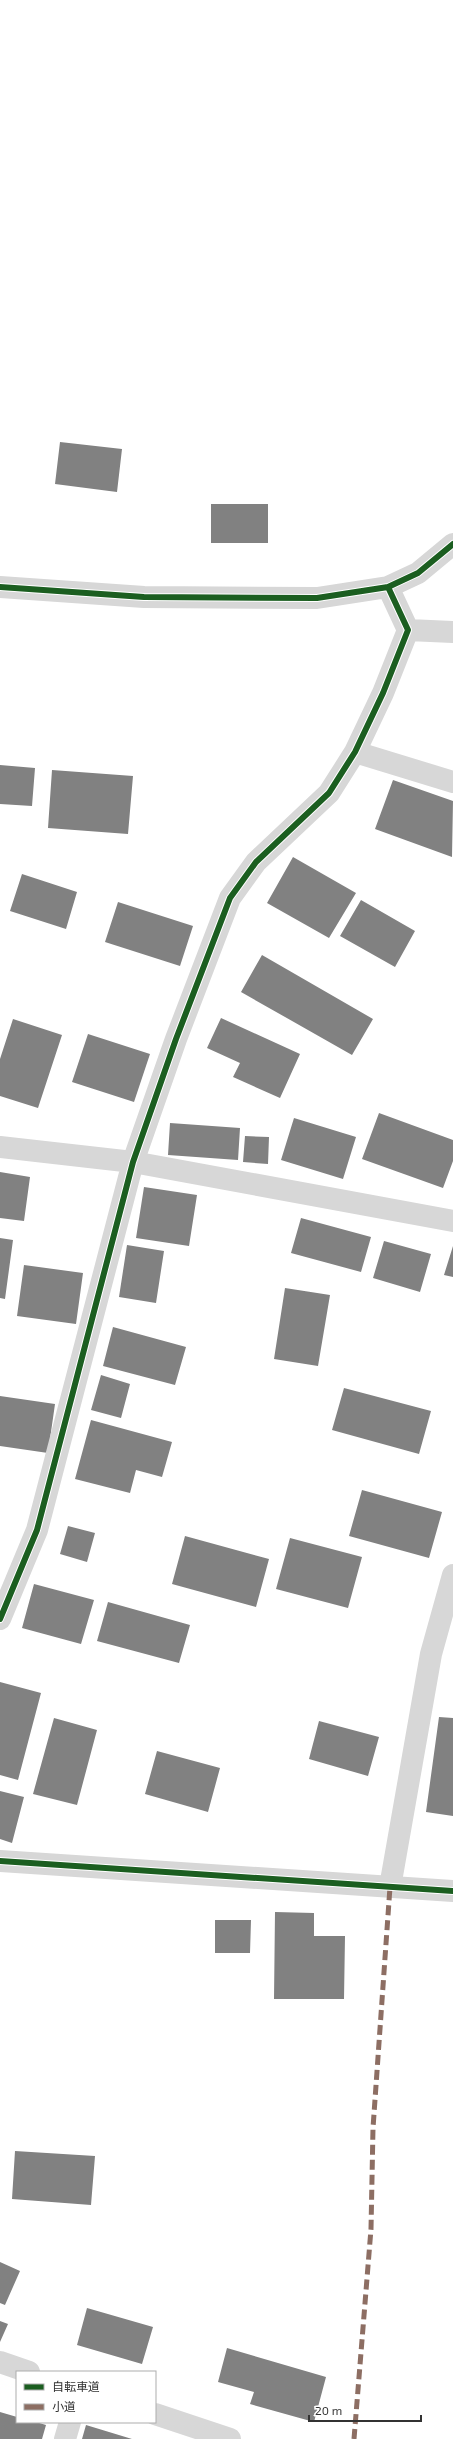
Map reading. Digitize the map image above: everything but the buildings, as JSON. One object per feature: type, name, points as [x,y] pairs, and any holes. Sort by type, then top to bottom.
[{"type":"street","points":[[0,586],[137,597],[318,598],[388,587],[418,573],[453,544]]},
{"type":"street","points":[[0,1619],[37,1530],[133,1162],[176,1039],[230,898],[256,862],[329,793],[355,752],[383,693],[408,630],[388,587]]},
{"type":"street","points":[[408,630],[453,632]]},
{"type":"street","points":[[355,752],[453,782]]},
{"type":"street","points":[[0,1147],[133,1162],[453,1221]]},
{"type":"street","points":[[390,1887],[431,1654],[453,1575]]},
{"type":"street","points":[[0,1861],[453,1891]]},
{"type":"street","points":[[0,2362],[26,2371]]},
{"type":"street","points":[[156,2414],[193,2433],[230,2439]]},
{"type":"street","points":[[65,2439],[70,2423]]},
{"type":"marked path","points":[[354,2439],[371,2229],[373,2128],[390,1887]]},
{"type":"cycle path","points":[[0,587],[144,597],[317,598],[388,587],[418,573],[453,544]]},
{"type":"cycle path","points":[[0,1619],[37,1530],[133,1162],[176,1039],[230,898],[256,862],[329,793],[355,752],[383,693],[408,630],[388,587]]},
{"type":"cycle path","points":[[0,1861],[453,1891]]}]
